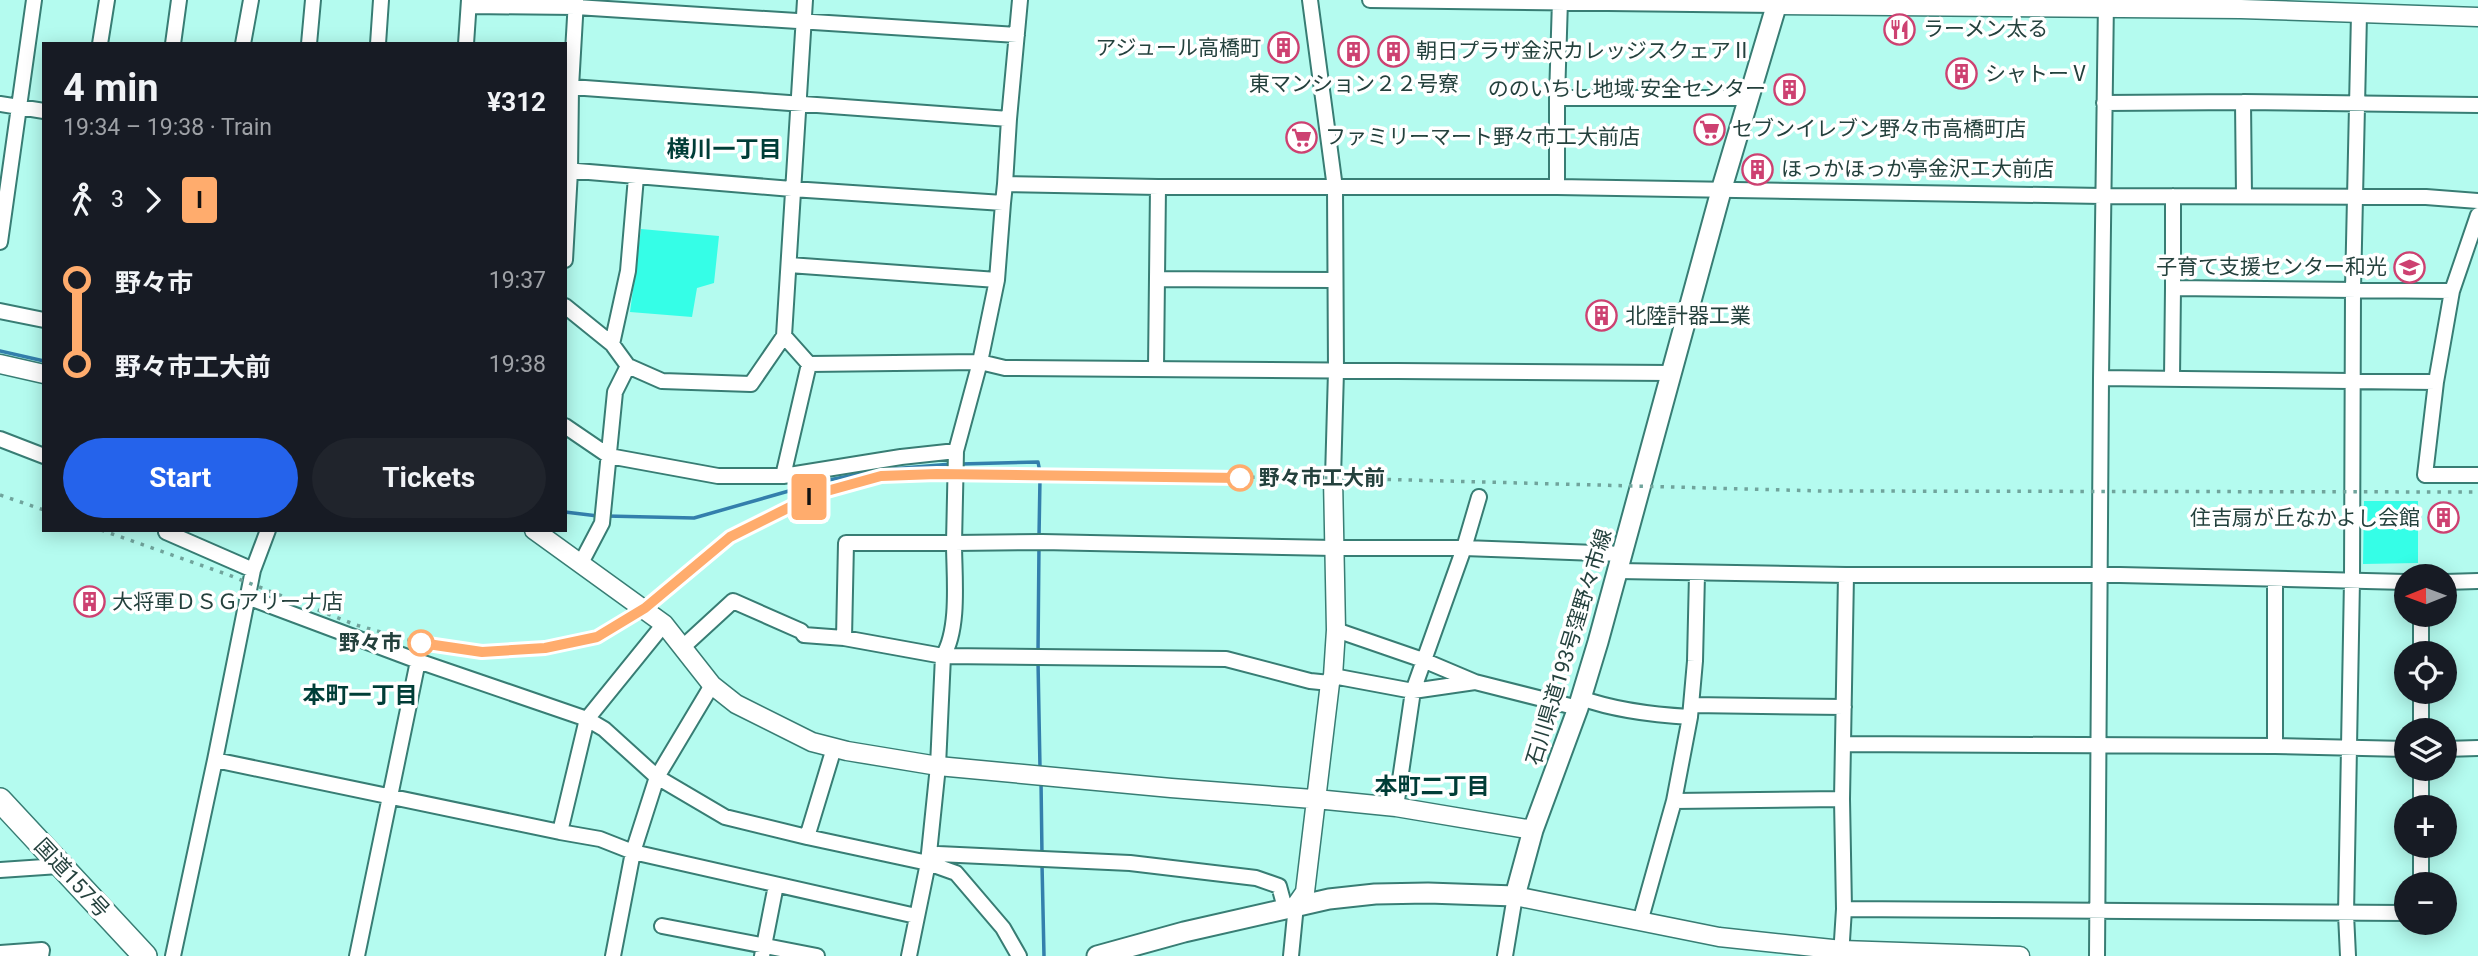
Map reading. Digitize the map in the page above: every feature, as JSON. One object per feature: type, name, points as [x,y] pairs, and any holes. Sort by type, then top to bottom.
[{"type":"highway","name":"国道157号","points":[[0,800],[145,956]]},
{"type":"main road","name":"石川県道193号窪野々市線","points":[[1515,896],[1533,830],[1579,703],[1721,191],[1777,2]]},
{"type":"main road","points":[[1097,956],[1290,907],[1375,894],[1515,896]]},
{"type":"street","points":[[0,242],[34,0]]},
{"type":"street","points":[[100,42],[107,0]]},
{"type":"street","points":[[173,42],[179,0]]},
{"type":"street","points":[[243,42],[251,0]]},
{"type":"street","points":[[309,42],[313,0]]},
{"type":"street","points":[[378,42],[381,0]]},
{"type":"street","points":[[567,308],[612,344],[628,366],[662,380],[751,384],[784,336],[805,0]]},
{"type":"street","points":[[909,956],[928,863],[938,766],[943,656],[949,646],[954,603],[956,460],[997,280],[1020,0]]},
{"type":"street","points":[[1290,907],[1305,892],[1336,630],[1333,478],[1336,371],[1335,188],[1310,0]]},
{"type":"street","points":[[1370,0],[2106,4],[2241,9],[2359,7],[2478,17]]},
{"type":"street","points":[[1557,187],[1560,2]]},
{"type":"street","points":[[466,42],[469,3],[576,4],[1017,35]]},
{"type":"street","points":[[567,201],[568,86],[576,4]]},
{"type":"street","points":[[2097,956],[2100,745],[2098,576],[2106,4]]},
{"type":"street","points":[[2348,956],[2346,914],[2352,580],[2353,289],[2359,7]]},
{"type":"street","points":[[568,86],[1009,119]]},
{"type":"street","points":[[1557,98],[1748,98]]},
{"type":"street","points":[[2243,102],[2244,196]]},
{"type":"street","points":[[2104,103],[2478,105]]},
{"type":"street","points":[[0,104],[42,111]]},
{"type":"street","points":[[568,171],[1003,203]]},
{"type":"street","points":[[612,344],[628,271],[636,177]]},
{"type":"street","points":[[1005,184],[2426,197],[2478,201]]},
{"type":"street","points":[[1156,368],[1158,187]]},
{"type":"street","points":[[2172,378],[2173,196]]},
{"type":"street","points":[[2478,215],[2452,291],[2436,382],[2425,475],[2478,475]]},
{"type":"street","points":[[789,265],[997,280]]},
{"type":"street","points":[[1157,279],[1335,280]]},
{"type":"street","points":[[2173,288],[2452,291]]},
{"type":"street","points":[[0,310],[42,320]]},
{"type":"street","points":[[784,336],[809,364],[980,362],[1006,368],[1671,373]]},
{"type":"street","points":[[0,364],[42,374]]},
{"type":"street","points":[[783,476],[809,364]]},
{"type":"street","points":[[581,563],[603,518],[615,392],[628,366]]},
{"type":"street","points":[[2101,378],[2436,382]]},
{"type":"street","points":[[567,427],[609,456],[718,476],[783,476],[901,457],[956,460]]},
{"type":"street","points":[[0,439],[42,455]]},
{"type":"street","points":[[1395,807],[1413,691],[1464,548],[1479,497]]},
{"type":"street","points":[[166,532],[253,570]]},
{"type":"street","points":[[173,956],[253,570],[267,532]]},
{"type":"street","points":[[537,532],[664,624],[684,646],[712,685],[736,704],[812,742],[938,766],[1395,807],[1533,830]]},
{"type":"street","points":[[844,638],[846,543],[1037,542],[1464,548],[1620,562],[1697,574],[1726,571],[1846,575],[2394,582]]},
{"type":"street","points":[[1640,922],[1674,801],[1691,711],[1697,574]]},
{"type":"street","points":[[1841,953],[1844,909],[1842,799],[1846,575]]},
{"type":"street","points":[[2275,579],[2275,746]]},
{"type":"street","points":[[2457,582],[2478,581]]},
{"type":"street","points":[[247,597],[418,661],[587,719],[604,729],[657,777],[725,817],[928,863],[957,873],[1003,928],[1019,956]]},
{"type":"street","points":[[684,646],[733,601],[804,635],[844,638],[943,656],[1226,659],[1310,681],[1331,680],[1413,691],[1475,682]]},
{"type":"street","points":[[560,832],[587,719],[664,624]]},
{"type":"street","points":[[1336,630],[1423,660],[1475,682],[1579,703],[1671,716],[1691,711],[1844,707]]},
{"type":"street","points":[[357,956],[418,661]]},
{"type":"street","points":[[613,956],[633,852],[657,777],[712,685]]},
{"type":"street","points":[[1843,744],[2394,749]]},
{"type":"street","points":[[807,836],[834,748]]},
{"type":"street","points":[[2457,749],[2478,748]]},
{"type":"street","points":[[215,760],[600,839],[633,852],[916,916]]},
{"type":"street","points":[[1674,801],[1842,799]]},
{"type":"street","points":[[928,863],[938,853],[1130,863],[1256,878],[1279,886],[1290,907],[1291,956]]},
{"type":"street","points":[[0,870],[59,866]]},
{"type":"street","points":[[763,951],[776,885]]},
{"type":"street","points":[[1505,956],[1515,896],[1719,937],[1841,953],[2020,956]]},
{"type":"street","points":[[1844,909],[2394,913]]},
{"type":"street","points":[[662,926],[763,951],[817,956]]},
{"type":"street","points":[[0,953],[42,950],[41,956]]},
{"type":"green space","points":[[641,229],[719,236],[714,283],[697,288],[692,317],[630,312]]},
{"type":"green space","points":[[2364,501],[2418,501],[2418,563],[2363,564]]},
{"type":"waterway","points":[[0,351],[42,361]]},
{"type":"waterway","points":[[960,464],[1038,462],[1040,472]]},
{"type":"waterway","points":[[606,516],[694,518],[824,481],[879,470],[952,464]]},
{"type":"waterway","points":[[1039,537],[1040,478]]},
{"type":"waterway","points":[[567,512],[598,516]]},
{"type":"waterway","points":[[1038,653],[1039,545]]},
{"type":"waterway","points":[[1038,661],[1040,768]]},
{"type":"waterway","points":[[1041,780],[1042,856]]},
{"type":"waterway","points":[[1042,864],[1044,956]]},
{"type":"railway","points":[[107,532],[226,574],[356,625],[420,643],[482,652],[545,648],[597,637],[645,608],[731,537],[816,494],[881,476],[937,474],[1333,478],[1822,491],[2478,492]]},
{"type":"railway","points":[[0,495],[42,509]]},
{"type":"train","name":"I","points":[[421,643],[482,652],[545,648],[597,637],[645,608],[730,537],[816,494],[881,476],[937,474],[1240,478]]},
{"type":"place","name":"ラーメン太る","points":[[1900,29]]},
{"type":"place","name":"アジュール高橋町","points":[[1284,48]]},
{"type":"place","name":"朝日プラザ金沢カレッジスクェアⅡ","points":[[1393,51]]},
{"type":"place","name":"東マンション２２号寮","points":[[1354,52]]},
{"type":"place","name":"シャトーⅤ","points":[[1962,74]]},
{"type":"place","name":"ののいちし地域 安全センター","points":[[1789,89]]},
{"type":"place","name":"セブンイレブン野々市高橋町店","points":[[1709,129]]},
{"type":"place","name":"ファミリーマート野々市工大前店","points":[[1302,137]]},
{"type":"place","name":"ほっかほっか亭金沢エ大前店","points":[[1758,169]]},
{"type":"place","name":"子育て支援センター和光","points":[[2410,267]]},
{"type":"place","name":"北陸計器工業","points":[[1602,316]]},
{"type":"place","name":"野々市工大前","points":[[1240,478]]},
{"type":"place","name":"住吉扇が丘なかよし会館","points":[[2443,518]]},
{"type":"place","name":"大将軍ＤＳＧアリーナ店","points":[[89,602]]},
{"type":"place","name":"野々市","points":[[421,643]]},
{"type":"district","name":"横川一丁目","points":[[724,149]]},
{"type":"district","name":"本町一丁目","points":[[360,695]]},
{"type":"district","name":"本町二丁目","points":[[1432,786]]}]
